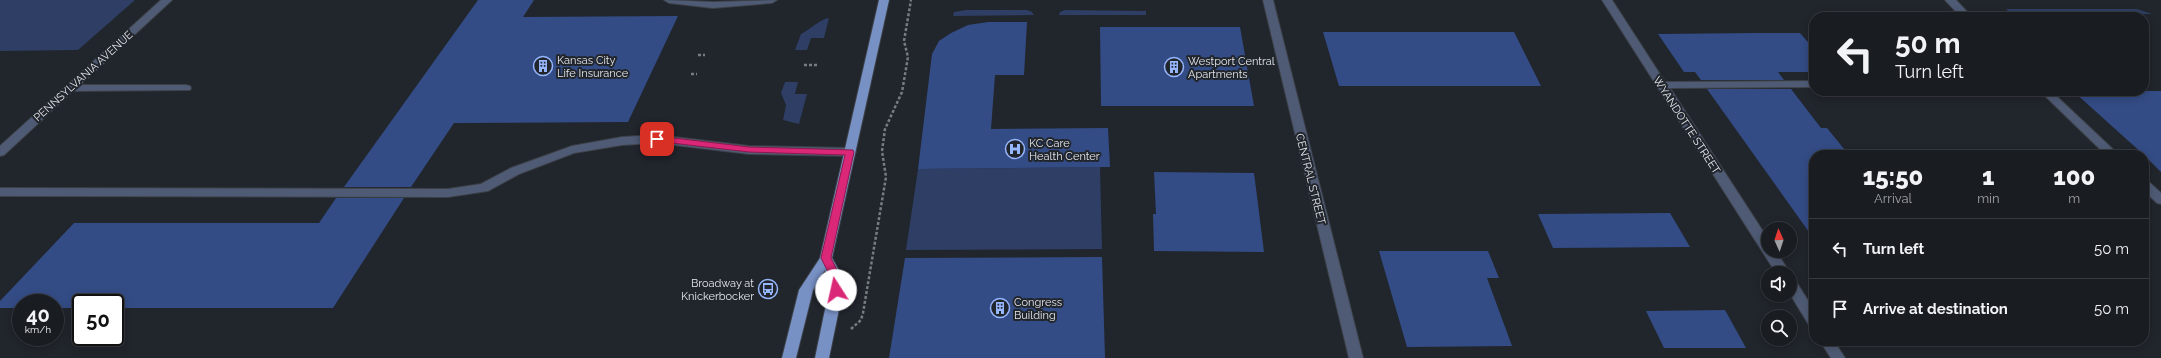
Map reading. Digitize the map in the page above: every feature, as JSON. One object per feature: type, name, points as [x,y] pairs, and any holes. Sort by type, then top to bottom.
[{"type":"main road","points":[[789,358],[806,290],[826,258],[884,0]]},
{"type":"main road","points":[[822,358],[836,290],[834,274],[826,258]]},
{"type":"street","name":"PENNSYLVANIA AVENUE","points":[[0,152],[167,0]]},
{"type":"street","points":[[669,0],[712,5],[772,0]]},
{"type":"street","name":"CENTRAL STREET","points":[[1268,0],[1356,358]]},
{"type":"street","name":"WYANDOTTE STREET","points":[[1607,0],[1761,239]]},
{"type":"street","points":[[1950,0],[1963,12]]},
{"type":"street","points":[[1662,85],[1809,84]]},
{"type":"street","points":[[70,88],[186,88]]},
{"type":"street","points":[[2050,96],[2108,150]]},
{"type":"street","points":[[0,192],[448,193],[484,188],[516,171],[572,150],[622,141],[657,139],[749,150],[850,152]]},
{"type":"street","points":[[2149,189],[2161,200]]},
{"type":"street","points":[[1797,294],[1809,312]]},
{"type":"street","points":[[1830,346],[1838,358]]},
{"type":"path","points":[[846,334],[861,320],[863,313],[886,177],[882,151],[885,129],[902,92],[908,57],[904,41],[910,0]]},
{"type":"path","points":[[698,55],[705,55]]},
{"type":"path","points":[[804,65],[817,65]]},
{"type":"path","points":[[691,74],[697,74]]},
{"type":"shaded area","points":[[0,0],[135,0],[78,50],[0,51]]},
{"type":"shaded area","points":[[2006,9],[2137,9],[2146,12],[2009,12]]},
{"type":"shaded area","points":[[966,10],[1027,10],[1032,12],[1034,15],[953,16],[954,12]]},
{"type":"shaded area","points":[[1065,10],[1146,11],[1146,15],[1059,15],[1060,12]]},
{"type":"shaded area","points":[[829,18],[824,38],[811,38],[807,50],[795,50],[801,34],[822,20]]},
{"type":"shaded area","points":[[785,82],[798,82],[795,94],[807,94],[799,124],[783,120],[786,105],[781,93]]},
{"type":"shaded area","points":[[1100,167],[1102,249],[906,250],[918,169]]},
{"type":"building","name":"Kansas City Life Insurance","points":[[478,0],[534,0],[523,17],[678,16],[628,122],[454,123],[411,187],[344,187]]},
{"type":"building","points":[[988,22],[1027,22],[1024,75],[995,75],[991,129],[1108,128],[1110,167],[918,169],[932,54],[939,41],[951,33],[968,25]]},
{"type":"building","name":"Westport Central Apartments","points":[[1100,27],[1240,27],[1254,106],[1101,106]]},
{"type":"building","points":[[1323,32],[1514,32],[1541,86],[1339,86]]},
{"type":"building","points":[[1800,33],[1809,43],[1809,72],[1778,72],[1784,80],[1701,80],[1695,72],[1684,72],[1658,34]]},
{"type":"building","points":[[1707,89],[1791,89],[1821,128],[1827,128],[1845,150],[1809,150],[1809,232]]},
{"type":"building","points":[[2149,91],[2161,91],[2161,172],[2149,160],[2149,150],[2138,150],[2079,96],[2149,96]]},
{"type":"building","points":[[1154,172],[1254,173],[1264,252],[1154,251],[1153,214],[1156,214]]},
{"type":"building","points":[[336,198],[404,198],[333,308],[124,308],[124,294],[72,294],[72,308],[64,308],[64,294],[12,294],[12,308],[0,308],[0,301],[74,223],[319,223]]},
{"type":"building","points":[[1670,213],[1690,247],[1553,248],[1538,214]]},
{"type":"building","points":[[1379,251],[1488,251],[1499,278],[1487,278],[1512,346],[1407,347]]},
{"type":"building","name":"Congress Building","points":[[1102,257],[1105,358],[889,358],[905,258]]},
{"type":"building","points":[[1725,310],[1746,348],[1664,348],[1646,311]]},
{"type":"place","name":"Kansas City Life Insurance","points":[[543,66]]},
{"type":"place","name":"Westport Central Apartments","points":[[1174,67]]},
{"type":"place","name":"KC Care Health Center","points":[[1015,149]]},
{"type":"place","name":"Broadway at Knickerbocker","points":[[768,289]]},
{"type":"place","name":"Congress Building","points":[[1000,308]]},
{"type":"route","points":[[657,139],[749,150],[850,152],[826,258],[834,274],[836,290]]}]
